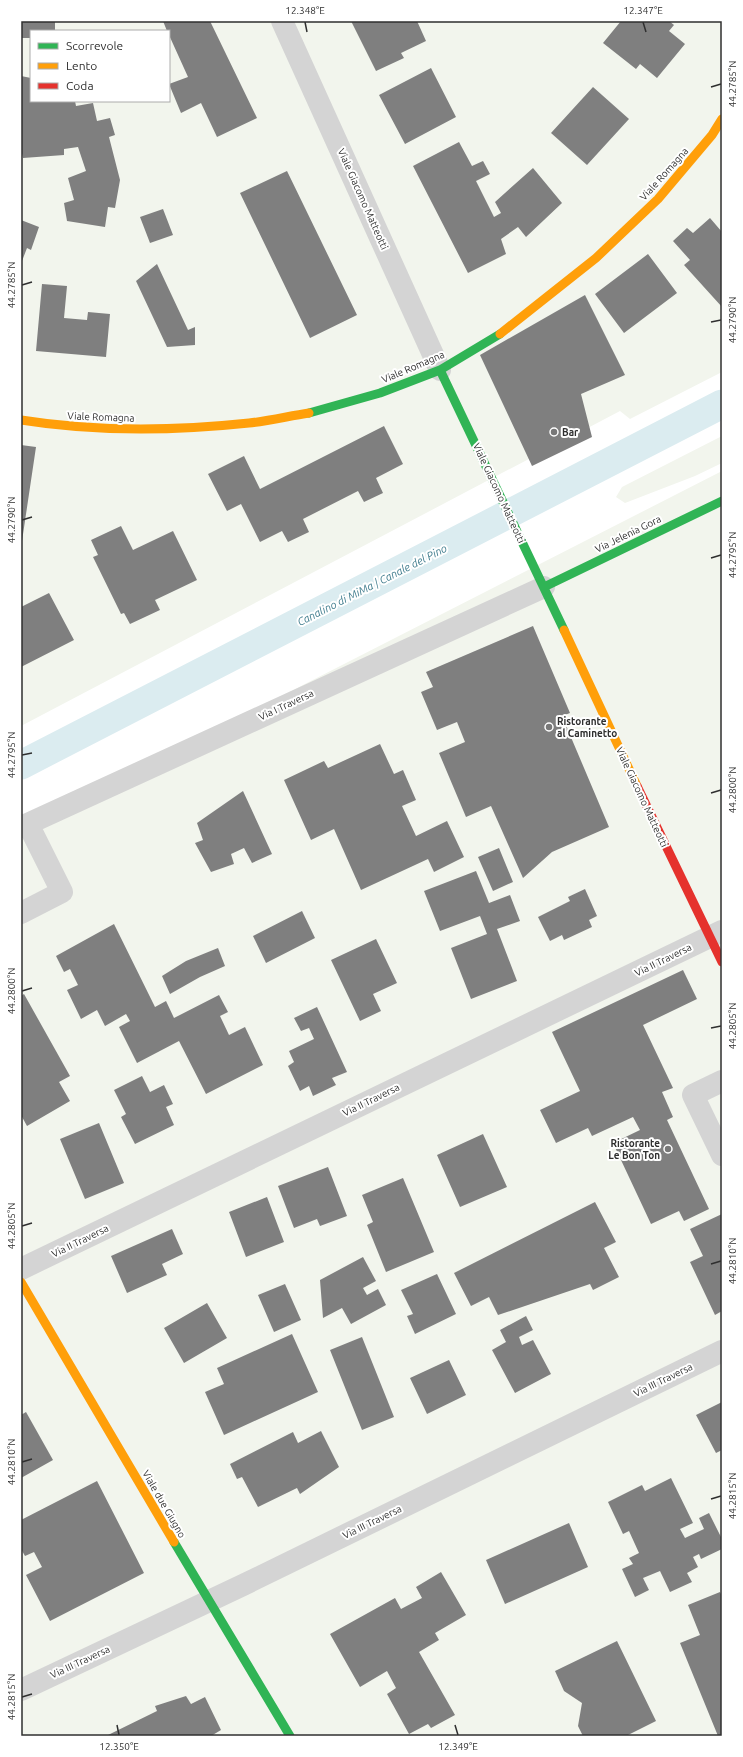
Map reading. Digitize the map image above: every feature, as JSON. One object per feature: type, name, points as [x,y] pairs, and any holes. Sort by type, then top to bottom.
[{"type":"street","name":"Viale Giacomo Matteotti","points":[[282,21],[440,370],[544,587],[716,934],[722,962]]},
{"type":"street","name":"Viale Romagna","points":[[21,420],[58,426],[152,430],[250,422],[314,412],[380,393],[440,370],[507,330],[596,258],[658,199],[712,135],[722,119]]},
{"type":"street","name":"Via Jelenia Gora","points":[[544,587],[722,501]]},
{"type":"street","name":"Via I Traversa","points":[[21,913],[62,892],[24,826],[544,587]]},
{"type":"street","name":"Via II Traversa","points":[[21,1270],[716,934]]},
{"type":"street","points":[[722,1081],[693,1095],[722,1155]]},
{"type":"street","name":"Viale due Giugno","points":[[21,1282],[209,1602],[290,1736]]},
{"type":"street","name":"Via III Traversa","points":[[21,1690],[209,1602],[722,1352]]},
{"type":"shaded area","points":[[21,21],[722,21],[722,372],[630,419],[620,411],[21,726]]},
{"type":"shaded area","points":[[722,436],[722,463],[695,476],[625,503],[616,497],[622,487]]},
{"type":"shaded area","points":[[722,471],[722,1736],[21,1736],[21,829]]},
{"type":"building","points":[[21,21],[55,21],[55,30],[30,30],[30,38],[21,38]]},
{"type":"building","points":[[163,21],[210,21],[257,118],[217,137],[201,103],[181,113],[170,84],[188,77],[170,37],[170,30],[167,30]]},
{"type":"building","points":[[351,21],[417,21],[426,41],[401,53],[404,58],[376,71]]},
{"type":"building","points":[[621,21],[669,21],[674,25],[669,31],[685,44],[657,78],[640,64],[636,69],[603,43]]},
{"type":"building","points":[[431,68],[456,117],[405,144],[379,95]]},
{"type":"building","points":[[21,76],[30,78],[30,102],[75,102],[76,106],[93,103],[97,121],[110,118],[115,135],[109,137],[120,180],[115,208],[108,207],[105,227],[67,221],[64,203],[74,200],[68,178],[86,171],[78,147],[64,149],[64,155],[23,158],[21,149]]},
{"type":"building","points":[[593,87],[629,119],[587,165],[551,133]]},
{"type":"building","points":[[459,142],[472,166],[483,161],[490,174],[476,181],[494,217],[501,213],[495,202],[533,168],[562,203],[526,237],[518,227],[501,239],[506,254],[468,273],[413,166]]},
{"type":"building","points":[[287,171],[357,315],[310,338],[240,193]]},
{"type":"building","points":[[163,209],[173,235],[150,243],[140,217]]},
{"type":"building","points":[[710,218],[722,232],[722,307],[684,265],[690,260],[673,241],[687,228],[693,233]]},
{"type":"building","points":[[21,220],[39,227],[31,250],[27,248],[22,261]]},
{"type":"building","points":[[648,254],[677,293],[624,333],[595,294]]},
{"type":"building","points":[[157,264],[188,330],[195,327],[195,345],[167,347],[136,281]]},
{"type":"building","points":[[42,284],[67,286],[64,318],[87,320],[88,312],[110,314],[106,357],[36,351]]},
{"type":"building","points":[[585,295],[625,375],[581,394],[592,437],[532,466],[480,355]]},
{"type":"building","points":[[384,426],[403,464],[376,478],[383,493],[364,502],[358,491],[303,519],[309,532],[288,542],[282,531],[260,542],[241,504],[227,511],[208,474],[244,456],[260,489]]},
{"type":"building","points":[[21,445],[36,447],[22,541],[21,541]]},
{"type":"building","points":[[121,526],[133,550],[173,531],[197,580],[155,600],[160,610],[130,624],[124,613],[121,614],[93,557],[98,555],[91,540]]},
{"type":"building","points":[[49,593],[74,640],[21,667],[21,607]]},
{"type":"building","points":[[533,626],[570,713],[562,716],[609,827],[552,852],[523,878],[491,806],[466,817],[439,753],[465,742],[457,722],[437,730],[421,692],[433,687],[426,672]]},
{"type":"building","points":[[380,744],[394,774],[403,770],[416,800],[402,806],[416,836],[447,821],[464,857],[434,872],[428,859],[361,890],[334,829],[311,840],[284,780],[324,761],[328,768]]},
{"type":"building","points":[[243,791],[272,854],[252,863],[244,848],[231,854],[234,864],[211,872],[195,843],[203,840],[197,823]]},
{"type":"building","points":[[499,848],[513,882],[493,891],[478,857]]},
{"type":"building","points":[[476,871],[489,903],[510,895],[520,921],[497,929],[517,981],[471,999],[451,948],[487,934],[480,916],[440,931],[424,891]]},
{"type":"building","points":[[585,889],[597,916],[589,920],[592,927],[564,940],[562,935],[550,941],[538,917],[570,901],[568,897]]},
{"type":"building","points":[[302,911],[315,938],[266,963],[253,936]]},
{"type":"building","points":[[114,924],[155,1007],[166,1001],[174,1018],[219,995],[228,1012],[220,1016],[229,1035],[245,1027],[263,1065],[206,1094],[179,1041],[137,1063],[119,1027],[130,1021],[126,1014],[105,1026],[97,1010],[81,1019],[67,990],[78,985],[70,969],[64,972],[56,956]]},
{"type":"building","points":[[376,939],[397,983],[373,994],[381,1011],[360,1021],[331,960]]},
{"type":"building","points":[[218,948],[225,966],[200,977],[170,994],[162,976],[186,961]]},
{"type":"building","points":[[683,970],[697,999],[643,1025],[673,1088],[662,1092],[673,1117],[667,1120],[709,1209],[684,1221],[679,1211],[651,1224],[613,1143],[640,1130],[633,1117],[592,1136],[588,1128],[556,1143],[540,1110],[580,1091],[552,1032]]},
{"type":"building","points":[[24,994],[70,1076],[59,1082],[70,1101],[27,1126],[21,1115],[21,996]]},
{"type":"building","points":[[317,1007],[347,1072],[332,1078],[336,1085],[313,1096],[309,1086],[300,1091],[288,1066],[294,1062],[289,1051],[314,1039],[309,1028],[301,1031],[294,1018]]},
{"type":"building","points":[[142,1076],[150,1092],[164,1085],[173,1104],[166,1107],[174,1125],[135,1144],[121,1117],[126,1114],[114,1090]]},
{"type":"building","points":[[99,1123],[124,1183],[85,1199],[60,1139]]},
{"type":"building","points":[[483,1134],[507,1187],[460,1207],[437,1155]]},
{"type":"building","points":[[328,1167],[347,1216],[320,1226],[317,1219],[294,1228],[278,1186]]},
{"type":"building","points":[[403,1178],[434,1252],[386,1272],[367,1225],[373,1222],[362,1195]]},
{"type":"building","points":[[267,1197],[284,1242],[246,1257],[229,1212]]},
{"type":"building","points":[[595,1202],[616,1242],[604,1248],[619,1277],[593,1290],[590,1284],[498,1315],[489,1297],[471,1306],[454,1273]]},
{"type":"building","points":[[722,1214],[722,1311],[715,1315],[690,1262],[703,1256],[690,1229]]},
{"type":"building","points":[[172,1229],[183,1254],[162,1264],[167,1275],[127,1293],[111,1256]]},
{"type":"building","points":[[363,1257],[376,1281],[363,1288],[367,1295],[378,1289],[386,1305],[351,1324],[342,1308],[323,1318],[320,1280]]},
{"type":"building","points":[[437,1274],[456,1314],[415,1334],[407,1316],[413,1314],[401,1290]]},
{"type":"building","points":[[285,1284],[301,1320],[274,1332],[258,1295]]},
{"type":"building","points":[[207,1303],[227,1338],[184,1363],[164,1328]]},
{"type":"building","points":[[526,1316],[533,1330],[519,1337],[522,1345],[533,1340],[551,1374],[515,1393],[492,1350],[506,1342],[500,1330]]},
{"type":"building","points":[[292,1334],[318,1392],[224,1435],[205,1392],[224,1384],[217,1368]]},
{"type":"building","points":[[362,1337],[394,1417],[362,1430],[330,1350]]},
{"type":"building","points":[[449,1360],[466,1395],[427,1414],[410,1378]]},
{"type":"building","points":[[722,1402],[722,1450],[716,1453],[696,1415]]},
{"type":"building","points":[[26,1412],[53,1460],[21,1478],[21,1415]]},
{"type":"building","points":[[321,1431],[339,1467],[300,1494],[297,1488],[258,1507],[242,1477],[237,1479],[230,1464],[293,1432],[298,1443]]},
{"type":"building","points":[[671,1478],[693,1523],[680,1529],[685,1538],[704,1529],[699,1518],[709,1513],[722,1539],[722,1549],[701,1559],[699,1554],[693,1557],[698,1567],[687,1573],[692,1582],[670,1592],[660,1571],[643,1578],[649,1590],[635,1597],[622,1569],[633,1564],[629,1558],[639,1553],[629,1531],[623,1534],[608,1502],[642,1485],[645,1491]]},
{"type":"building","points":[[97,1481],[144,1573],[50,1621],[26,1575],[42,1567],[34,1552],[25,1556],[21,1549],[21,1520]]},
{"type":"building","points":[[569,1523],[588,1567],[505,1604],[486,1560]]},
{"type":"building","points":[[441,1572],[466,1615],[435,1633],[439,1640],[419,1652],[455,1715],[431,1728],[428,1724],[409,1734],[387,1694],[396,1688],[387,1671],[360,1687],[330,1634],[395,1598],[401,1609],[422,1598],[416,1587]]},
{"type":"building","points":[[720,1592],[722,1596],[722,1736],[718,1736],[680,1643],[700,1635],[688,1605]]},
{"type":"building","points":[[617,1641],[656,1721],[626,1736],[583,1736],[578,1726],[582,1703],[564,1691],[555,1671]]},
{"type":"building","points":[[186,1696],[191,1704],[205,1697],[221,1730],[211,1736],[106,1736],[157,1711],[155,1706]]},
{"type":"waterway","name":"Canalino di MiMa | Canale del Pino","points":[[21,765],[722,404]]},
{"type":"traffic: fast","points":[[309,413],[380,393],[440,370],[500,334]]},
{"type":"traffic: fast","points":[[440,370],[564,630]]},
{"type":"traffic: fast","points":[[544,587],[722,501]]},
{"type":"traffic: fast","points":[[174,1542],[290,1736]]},
{"type":"traffic: slow","points":[[500,334],[596,258],[658,199],[712,135],[722,119]]},
{"type":"traffic: slow","points":[[21,420],[78,427],[164,429],[249,423],[309,413]]},
{"type":"traffic: slow","points":[[564,630],[637,786]]},
{"type":"traffic: slow","points":[[21,1282],[174,1542]]},
{"type":"traffic: jam","points":[[637,786],[722,962]]},
{"type":"place","name":"Bar","points":[[554,432]]},
{"type":"place","name":"Ristorante al Caminetto","points":[[549,727]]},
{"type":"place","name":"Ristorante Le Bon Ton","points":[[668,1149]]}]
